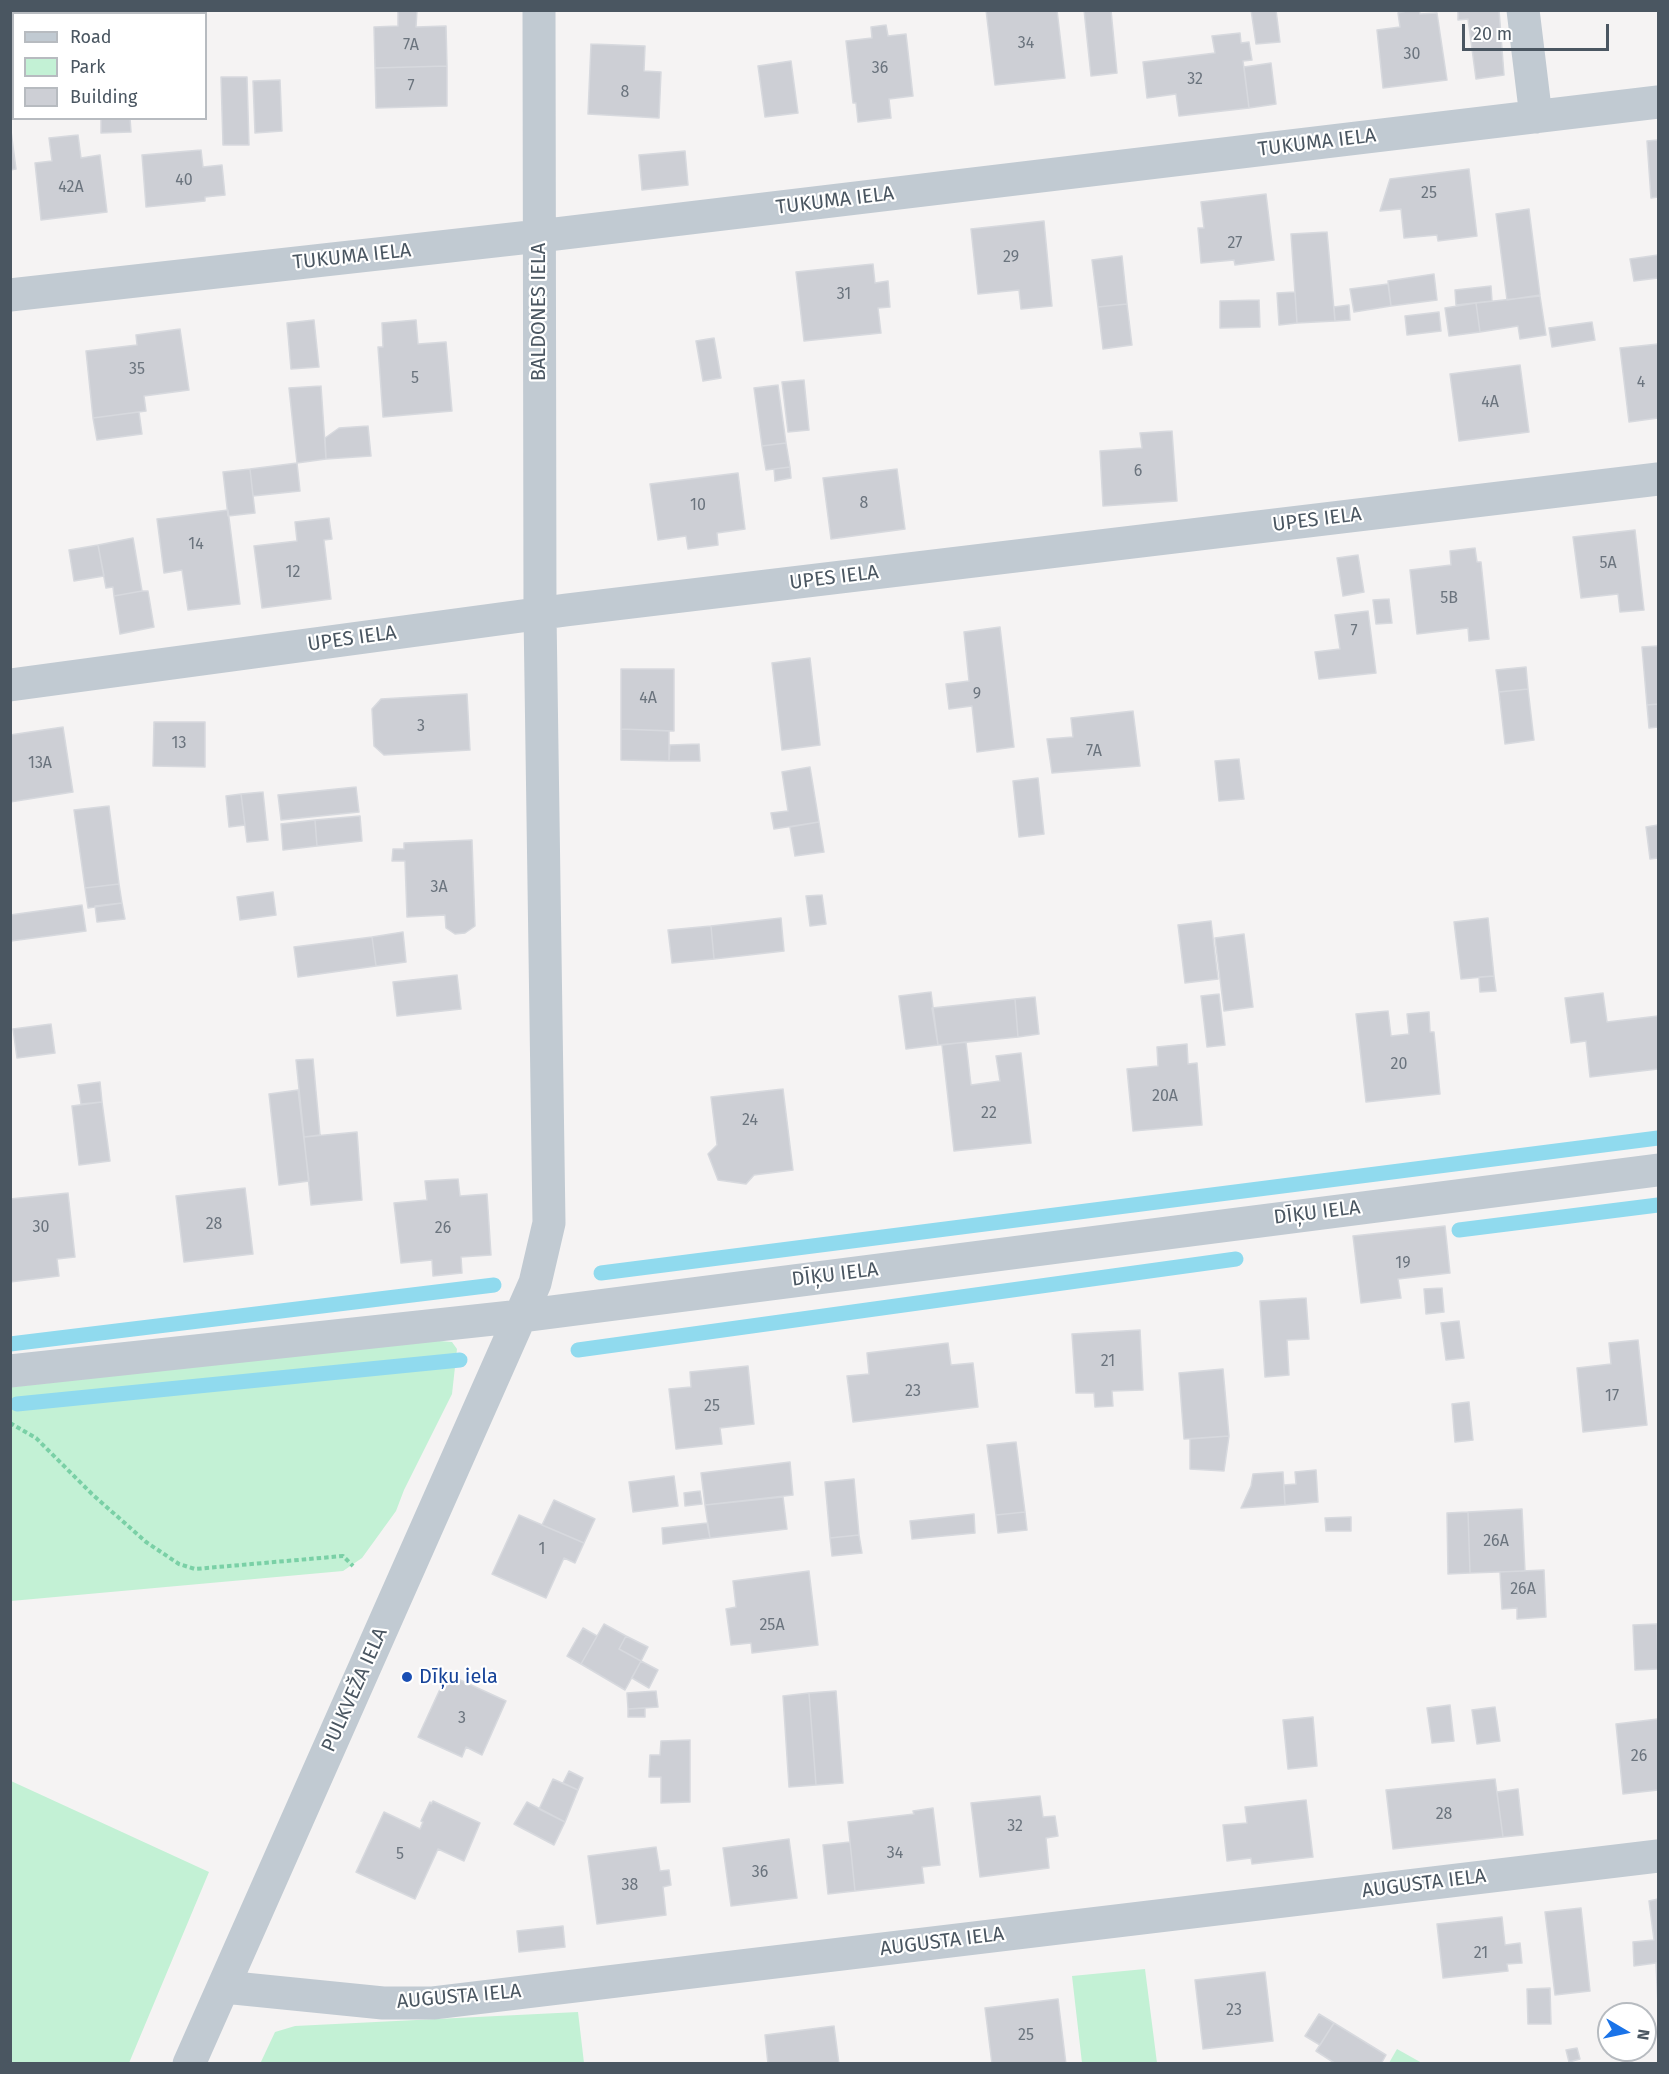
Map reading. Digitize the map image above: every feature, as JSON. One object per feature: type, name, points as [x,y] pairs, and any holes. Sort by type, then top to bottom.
[{"type":"street","name":"BALDONES IELA","points":[[521,1316],[535,1284],[549,1223],[540,614],[539,10]]},
{"type":"street","points":[[1523,10],[1536,117]]},
{"type":"street","name":"TUKUMA IELA","points":[[10,295],[539,237],[1659,102]]},
{"type":"street","name":"UPES IELA","points":[[10,685],[540,614],[1659,479]]},
{"type":"street","name":"DĪĶU IELA","points":[[10,1371],[521,1316],[1659,1170]]},
{"type":"street","name":"PULKVEŽA IELA","points":[[189,2064],[521,1316]]},
{"type":"street","name":"AUGUSTA IELA","points":[[224,1987],[383,2003],[433,2003],[1659,1856]]},
{"type":"path","points":[[10,1423],[36,1438],[92,1494],[146,1542],[179,1564],[195,1569],[342,1556],[353,1566]]},
{"type":"green space","points":[[428,1340],[452,1342],[457,1349],[452,1394],[404,1490],[396,1511],[362,1558],[343,1571],[11,1601],[12,1387]]},
{"type":"green space","points":[[11,1781],[209,1872],[129,2063],[11,2063]]},
{"type":"green space","points":[[1145,1969],[1157,2063],[1082,2063],[1072,1976]]},
{"type":"green space","points":[[578,2012],[584,2063],[260,2064],[275,2032],[295,2026]]},
{"type":"green space","points":[[1397,2049],[1422,2063],[1389,2063]]},
{"type":"building","points":[[398,10],[417,10],[416,27],[446,26],[447,66],[375,68],[374,27],[398,26]]},
{"type":"building","points":[[986,10],[1057,10],[1065,78],[995,85]]},
{"type":"building","points":[[1084,10],[1111,10],[1117,73],[1091,76]]},
{"type":"building","points":[[1251,10],[1276,10],[1280,42],[1256,44]]},
{"type":"building","points":[[1419,10],[1420,14],[1437,13],[1447,80],[1383,88],[1377,30],[1400,27],[1398,13]]},
{"type":"building","points":[[1458,10],[1499,10],[1504,75],[1476,79],[1468,19],[1458,20]]},
{"type":"building","points":[[886,25],[888,36],[906,34],[913,96],[889,99],[891,118],[858,122],[856,103],[853,103],[846,41],[872,38],[871,27]]},
{"type":"building","points":[[1240,33],[1241,43],[1249,42],[1252,60],[1243,61],[1249,108],[1179,116],[1176,94],[1147,98],[1143,62],[1215,53],[1212,36]]},
{"type":"building","points":[[591,44],[645,46],[644,71],[661,72],[659,118],[588,114]]},
{"type":"building","points":[[791,61],[798,113],[765,117],[758,66]]},
{"type":"building","points":[[1271,63],[1276,104],[1249,108],[1244,67]]},
{"type":"building","points":[[447,66],[447,106],[376,108],[375,68]]},
{"type":"building","points":[[221,77],[247,77],[249,145],[223,145]]},
{"type":"building","points":[[280,80],[282,131],[255,133],[253,81]]},
{"type":"building","points":[[101,120],[130,120],[131,132],[101,133]]},
{"type":"building","points":[[10,123],[16,169],[10,170]]},
{"type":"building","points":[[78,135],[81,158],[100,155],[107,212],[41,220],[35,163],[52,161],[49,138]]},
{"type":"building","points":[[1658,140],[1658,197],[1651,198],[1647,141]]},
{"type":"building","points":[[201,150],[203,167],[222,165],[225,195],[205,197],[205,201],[146,207],[142,155]]},
{"type":"building","points":[[685,151],[688,185],[642,190],[639,155]]},
{"type":"building","points":[[1469,169],[1477,236],[1438,241],[1437,235],[1404,238],[1401,209],[1380,211],[1390,179]]},
{"type":"building","points":[[1266,194],[1274,260],[1235,265],[1234,260],[1201,263],[1198,228],[1204,228],[1201,202]]},
{"type":"building","points":[[1529,209],[1540,295],[1507,300],[1496,214]]},
{"type":"building","points":[[1044,221],[1052,306],[1021,309],[1019,290],[978,294],[971,229]]},
{"type":"building","points":[[1327,232],[1335,321],[1297,323],[1291,234]]},
{"type":"building","points":[[1658,255],[1658,278],[1634,281],[1630,259]]},
{"type":"building","points":[[1122,256],[1127,304],[1098,307],[1092,260]]},
{"type":"building","points":[[873,264],[875,283],[888,281],[890,307],[878,308],[881,333],[804,341],[796,272]]},
{"type":"building","points":[[1434,274],[1437,300],[1391,306],[1388,281]]},
{"type":"building","points":[[1388,284],[1391,306],[1354,312],[1350,289]]},
{"type":"building","points":[[1491,286],[1492,301],[1456,305],[1455,290]]},
{"type":"building","points":[[1295,292],[1297,323],[1279,325],[1277,293]]},
{"type":"building","points":[[1540,296],[1546,335],[1520,339],[1518,326],[1480,332],[1476,303]]},
{"type":"building","points":[[1259,300],[1260,327],[1220,328],[1220,301]]},
{"type":"building","points":[[1476,303],[1480,332],[1449,336],[1445,308]]},
{"type":"building","points":[[1127,304],[1132,345],[1103,349],[1098,307]]},
{"type":"building","points":[[1349,305],[1350,320],[1335,321],[1334,307]]},
{"type":"building","points":[[1439,312],[1441,331],[1407,335],[1405,316]]},
{"type":"building","points":[[314,320],[319,367],[291,369],[287,323]]},
{"type":"building","points":[[416,320],[418,344],[446,342],[452,411],[383,417],[378,347],[383,347],[382,323]]},
{"type":"building","points":[[1592,322],[1595,340],[1552,347],[1549,328]]},
{"type":"building","points":[[180,329],[189,390],[144,396],[146,411],[93,418],[86,351],[137,345],[136,335]]},
{"type":"building","points":[[714,338],[721,378],[703,381],[696,341]]},
{"type":"building","points":[[1658,344],[1658,418],[1629,422],[1620,348]]},
{"type":"building","points":[[1520,365],[1529,432],[1459,441],[1450,374]]},
{"type":"building","points":[[804,380],[809,430],[788,432],[782,382]]},
{"type":"building","points":[[778,385],[786,443],[762,446],[754,388]]},
{"type":"building","points":[[321,386],[326,459],[297,463],[289,388]]},
{"type":"building","points":[[139,412],[142,434],[97,440],[93,418]]},
{"type":"building","points":[[368,426],[371,456],[326,459],[325,438],[339,428]]},
{"type":"building","points":[[1172,431],[1177,501],[1103,506],[1100,451],[1142,448],[1140,433]]},
{"type":"building","points":[[786,443],[790,467],[766,470],[762,446]]},
{"type":"building","points":[[297,463],[300,491],[253,496],[250,469]]},
{"type":"building","points":[[790,467],[791,478],[775,481],[774,469]]},
{"type":"building","points":[[250,469],[255,513],[228,516],[223,472]]},
{"type":"building","points":[[897,469],[905,529],[831,539],[823,478]]},
{"type":"building","points":[[738,473],[745,529],[717,533],[718,545],[688,549],[686,536],[658,540],[650,484]]},
{"type":"building","points":[[228,510],[240,604],[188,610],[182,570],[164,573],[157,519]]},
{"type":"building","points":[[329,518],[332,539],[324,540],[331,599],[262,608],[254,546],[297,541],[295,522]]},
{"type":"building","points":[[1635,530],[1644,610],[1620,612],[1618,594],[1581,598],[1573,537]]},
{"type":"building","points":[[133,538],[142,591],[114,596],[113,587],[106,588],[98,545]]},
{"type":"building","points":[[98,545],[104,576],[74,581],[69,550]]},
{"type":"building","points":[[1475,548],[1477,562],[1481,562],[1489,639],[1469,641],[1468,628],[1417,634],[1410,570],[1451,565],[1450,551]]},
{"type":"building","points":[[1358,555],[1364,592],[1343,596],[1337,558]]},
{"type":"building","points":[[148,591],[154,627],[120,634],[114,596]]},
{"type":"building","points":[[1389,599],[1392,623],[1376,624],[1373,600]]},
{"type":"building","points":[[1368,611],[1376,673],[1319,679],[1315,652],[1340,649],[1335,615]]},
{"type":"building","points":[[1000,627],[1014,747],[977,752],[972,706],[949,709],[946,684],[969,681],[964,632]]},
{"type":"building","points":[[1658,646],[1658,704],[1647,705],[1642,647]]},
{"type":"building","points":[[810,658],[820,745],[782,750],[772,663]]},
{"type":"building","points":[[1526,667],[1528,689],[1499,692],[1496,670]]},
{"type":"building","points":[[621,669],[674,669],[674,731],[621,729]]},
{"type":"building","points":[[1528,689],[1534,740],[1505,744],[1499,692]]},
{"type":"building","points":[[467,694],[470,750],[384,755],[374,746],[372,709],[381,699]]},
{"type":"building","points":[[1658,704],[1658,727],[1649,728],[1647,705]]},
{"type":"building","points":[[1133,711],[1140,766],[1052,773],[1047,739],[1073,737],[1071,718]]},
{"type":"building","points":[[154,722],[205,722],[205,767],[153,766]]},
{"type":"building","points":[[63,727],[73,792],[10,802],[10,735]]},
{"type":"building","points":[[621,729],[669,731],[669,761],[621,760]]},
{"type":"building","points":[[699,744],[700,761],[669,761],[670,745]]},
{"type":"building","points":[[1239,759],[1244,799],[1219,801],[1215,761]]},
{"type":"building","points":[[810,767],[819,822],[774,829],[771,813],[788,811],[782,772]]},
{"type":"building","points":[[1038,778],[1044,834],[1019,837],[1013,781]]},
{"type":"building","points":[[356,787],[359,812],[281,820],[278,795]]},
{"type":"building","points":[[263,792],[268,840],[247,842],[241,794]]},
{"type":"building","points":[[241,794],[245,825],[229,827],[226,796]]},
{"type":"building","points":[[109,806],[119,884],[85,888],[74,810]]},
{"type":"building","points":[[360,816],[362,841],[317,846],[315,820]]},
{"type":"building","points":[[315,820],[317,846],[283,850],[281,824]]},
{"type":"building","points":[[819,822],[824,852],[795,856],[790,827]]},
{"type":"building","points":[[1658,825],[1658,858],[1650,859],[1646,827]]},
{"type":"building","points":[[472,840],[475,926],[465,933],[455,934],[446,928],[445,915],[407,917],[405,861],[392,861],[393,849],[404,849],[404,843]]},
{"type":"building","points":[[119,884],[122,903],[88,908],[85,888]]},
{"type":"building","points":[[273,892],[276,915],[240,920],[237,897]]},
{"type":"building","points":[[822,895],[826,924],[810,926],[806,896]]},
{"type":"building","points":[[122,903],[125,919],[97,922],[95,906]]},
{"type":"building","points":[[82,905],[86,931],[11,941],[10,915]]},
{"type":"building","points":[[781,918],[784,951],[714,959],[711,926]]},
{"type":"building","points":[[1488,918],[1494,976],[1461,979],[1454,922]]},
{"type":"building","points":[[1211,921],[1218,979],[1185,983],[1178,925]]},
{"type":"building","points":[[711,926],[714,959],[672,963],[668,930]]},
{"type":"building","points":[[403,932],[406,962],[376,966],[372,937]]},
{"type":"building","points":[[1244,934],[1253,1007],[1224,1011],[1215,938]]},
{"type":"building","points":[[372,937],[376,966],[298,977],[294,947]]},
{"type":"building","points":[[457,975],[461,1009],[397,1016],[393,982]]},
{"type":"building","points":[[1494,976],[1496,991],[1480,992],[1479,977]]},
{"type":"building","points":[[931,992],[938,1045],[906,1049],[899,996]]},
{"type":"building","points":[[1603,993],[1607,1022],[1658,1016],[1658,1069],[1590,1077],[1586,1041],[1571,1043],[1565,998]]},
{"type":"building","points":[[1219,994],[1225,1045],[1207,1047],[1201,996]]},
{"type":"building","points":[[1035,997],[1039,1034],[1018,1037],[1015,999]]},
{"type":"building","points":[[1015,999],[1018,1037],[938,1045],[932,1008]]},
{"type":"building","points":[[1388,1011],[1391,1036],[1409,1034],[1407,1014],[1429,1012],[1430,1032],[1434,1032],[1440,1094],[1366,1102],[1356,1014]]},
{"type":"building","points":[[51,1024],[55,1053],[17,1058],[13,1029]]},
{"type":"building","points":[[966,1042],[971,1085],[1000,1081],[996,1056],[1021,1053],[1031,1143],[954,1151],[942,1045]]},
{"type":"building","points":[[1187,1044],[1188,1064],[1197,1063],[1202,1125],[1133,1131],[1127,1069],[1158,1066],[1157,1047]]},
{"type":"building","points":[[313,1059],[320,1135],[304,1137],[296,1060]]},
{"type":"building","points":[[100,1082],[102,1102],[81,1104],[78,1085]]},
{"type":"building","points":[[783,1089],[793,1170],[754,1175],[746,1184],[718,1180],[708,1154],[717,1145],[711,1097]]},
{"type":"building","points":[[298,1090],[309,1181],[279,1185],[269,1094]]},
{"type":"building","points":[[102,1102],[110,1161],[79,1165],[72,1106]]},
{"type":"building","points":[[357,1132],[362,1200],[311,1205],[304,1137]]},
{"type":"building","points":[[458,1179],[460,1196],[487,1194],[491,1255],[461,1257],[462,1273],[433,1276],[432,1260],[401,1263],[394,1203],[427,1200],[425,1181]]},
{"type":"building","points":[[245,1188],[253,1254],[184,1262],[176,1196]]},
{"type":"building","points":[[68,1193],[75,1257],[57,1259],[59,1276],[10,1282],[10,1199]]},
{"type":"building","points":[[1445,1226],[1450,1273],[1398,1279],[1401,1298],[1361,1303],[1353,1236]]},
{"type":"building","points":[[1442,1288],[1444,1312],[1426,1314],[1424,1289]]},
{"type":"building","points":[[1306,1298],[1309,1339],[1287,1340],[1289,1375],[1265,1377],[1260,1301]]},
{"type":"building","points":[[1459,1321],[1464,1358],[1446,1360],[1441,1323]]},
{"type":"building","points":[[1140,1330],[1143,1390],[1112,1391],[1113,1406],[1095,1407],[1094,1393],[1076,1393],[1072,1334]]},
{"type":"building","points":[[1638,1340],[1647,1425],[1583,1432],[1577,1368],[1611,1364],[1609,1343]]},
{"type":"building","points":[[948,1343],[951,1365],[973,1363],[978,1407],[853,1422],[847,1376],[869,1374],[867,1353]]},
{"type":"building","points":[[748,1366],[754,1424],[720,1428],[722,1444],[676,1449],[669,1389],[691,1387],[690,1372]]},
{"type":"building","points":[[1223,1369],[1229,1436],[1184,1439],[1179,1373]]},
{"type":"building","points":[[1469,1402],[1473,1440],[1455,1442],[1452,1404]]},
{"type":"building","points":[[1229,1436],[1224,1471],[1190,1469],[1190,1439]]},
{"type":"building","points":[[1016,1442],[1025,1512],[996,1515],[987,1445]]},
{"type":"building","points":[[790,1462],[793,1495],[705,1505],[701,1473]]},
{"type":"building","points":[[1316,1470],[1318,1502],[1285,1505],[1284,1485],[1296,1484],[1295,1472]]},
{"type":"building","points":[[1283,1472],[1285,1505],[1241,1508],[1251,1486],[1253,1474]]},
{"type":"building","points":[[674,1476],[678,1506],[633,1512],[629,1482]]},
{"type":"building","points":[[854,1479],[859,1535],[830,1538],[825,1482]]},
{"type":"building","points":[[700,1491],[702,1504],[685,1506],[684,1493]]},
{"type":"building","points":[[783,1497],[787,1529],[710,1538],[705,1505]]},
{"type":"building","points":[[554,1500],[595,1519],[584,1543],[542,1525]]},
{"type":"building","points":[[1522,1509],[1525,1571],[1470,1573],[1468,1512]]},
{"type":"building","points":[[1025,1512],[1027,1530],[998,1533],[996,1515]]},
{"type":"building","points":[[1468,1512],[1470,1573],[1448,1574],[1447,1513]]},
{"type":"building","points":[[974,1514],[975,1533],[912,1539],[910,1521]]},
{"type":"building","points":[[519,1515],[584,1543],[575,1563],[564,1558],[546,1598],[492,1574]]},
{"type":"building","points":[[1351,1517],[1351,1531],[1326,1531],[1325,1518]]},
{"type":"building","points":[[707,1523],[710,1538],[663,1544],[662,1528]]},
{"type":"building","points":[[859,1535],[862,1553],[832,1556],[830,1538]]},
{"type":"building","points":[[1544,1570],[1546,1617],[1517,1619],[1517,1608],[1502,1609],[1500,1572]]},
{"type":"building","points":[[809,1571],[818,1645],[752,1653],[751,1643],[731,1645],[726,1609],[736,1607],[733,1581]]},
{"type":"building","points":[[604,1624],[626,1636],[619,1649],[641,1661],[625,1690],[581,1664]]},
{"type":"building","points":[[1657,1624],[1658,1669],[1635,1670],[1633,1625]]},
{"type":"building","points":[[583,1628],[597,1636],[581,1664],[567,1656]]},
{"type":"building","points":[[626,1636],[648,1647],[641,1661],[619,1649]]},
{"type":"building","points":[[641,1661],[658,1670],[649,1688],[632,1678]]},
{"type":"building","points":[[447,1674],[506,1701],[482,1755],[466,1747],[462,1757],[418,1737]]},
{"type":"building","points":[[656,1691],[658,1707],[628,1709],[627,1693]]},
{"type":"building","points":[[836,1691],[843,1783],[816,1785],[809,1693]]},
{"type":"building","points":[[809,1693],[816,1785],[789,1787],[783,1696]]},
{"type":"building","points":[[1450,1705],[1454,1741],[1432,1743],[1427,1708]]},
{"type":"building","points":[[1495,1707],[1500,1741],[1477,1744],[1472,1710]]},
{"type":"building","points":[[645,1708],[645,1717],[628,1717],[628,1709]]},
{"type":"building","points":[[1313,1717],[1317,1766],[1288,1769],[1283,1720]]},
{"type":"building","points":[[1658,1719],[1658,1790],[1623,1794],[1616,1724]]},
{"type":"building","points":[[690,1740],[690,1802],[661,1803],[661,1777],[649,1777],[650,1755],[660,1755],[661,1741]]},
{"type":"building","points":[[569,1771],[583,1778],[578,1790],[563,1783]]},
{"type":"building","points":[[553,1779],[578,1790],[565,1822],[539,1809]]},
{"type":"building","points":[[1495,1779],[1503,1837],[1393,1849],[1386,1790]]},
{"type":"building","points":[[1518,1789],[1523,1835],[1503,1837],[1497,1792]]},
{"type":"building","points":[[1040,1796],[1043,1817],[1055,1816],[1058,1836],[1046,1838],[1049,1868],[980,1877],[971,1803]]},
{"type":"building","points":[[1306,1800],[1313,1857],[1252,1864],[1251,1858],[1227,1861],[1223,1825],[1247,1823],[1245,1807]]},
{"type":"building","points":[[433,1801],[480,1823],[464,1861],[438,1849],[415,1899],[356,1872],[384,1812],[420,1829],[423,1822],[421,1821],[430,1802],[431,1804]]},
{"type":"building","points":[[527,1802],[565,1822],[554,1845],[514,1824]]},
{"type":"building","points":[[933,1808],[940,1865],[922,1867],[924,1883],[855,1891],[848,1822],[914,1814],[913,1811]]},
{"type":"building","points":[[789,1839],[797,1898],[731,1906],[723,1848]]},
{"type":"building","points":[[850,1842],[855,1891],[828,1894],[823,1845]]},
{"type":"building","points":[[656,1847],[660,1871],[669,1870],[671,1885],[663,1887],[666,1915],[597,1924],[588,1856]]},
{"type":"building","points":[[1658,1899],[1658,2005],[1656,1963],[1634,1966],[1633,1942],[1654,1940],[1649,1901]]},
{"type":"building","points":[[1581,1908],[1590,1991],[1555,1995],[1545,1912]]},
{"type":"building","points":[[1502,1917],[1505,1945],[1520,1943],[1522,1963],[1507,1964],[1508,1971],[1443,1978],[1437,1924]]},
{"type":"building","points":[[563,1926],[565,1947],[519,1952],[517,1931]]},
{"type":"building","points":[[1265,1972],[1273,2041],[1203,2049],[1195,1980]]},
{"type":"building","points":[[1550,1988],[1551,2024],[1528,2024],[1527,1989]]},
{"type":"building","points":[[1058,1999],[1066,2064],[992,2064],[985,2008]]},
{"type":"building","points":[[1319,2014],[1334,2023],[1320,2045],[1305,2036]]},
{"type":"building","points":[[1334,2023],[1386,2055],[1381,2064],[1336,2064],[1316,2051]]},
{"type":"building","points":[[834,2026],[839,2064],[768,2064],[765,2035]]},
{"type":"building","points":[[1577,2048],[1580,2059],[1569,2062],[1566,2050]]},
{"type":"waterway","points":[[601,1273],[1658,1138]]},
{"type":"waterway","points":[[1459,1230],[1658,1205]]},
{"type":"waterway","points":[[578,1350],[1236,1259]]},
{"type":"waterway","points":[[10,1344],[494,1285]]},
{"type":"waterway","points":[[17,1404],[460,1360]]},
{"type":"place","name":"Dīķu iela","points":[[407,1677]]}]
